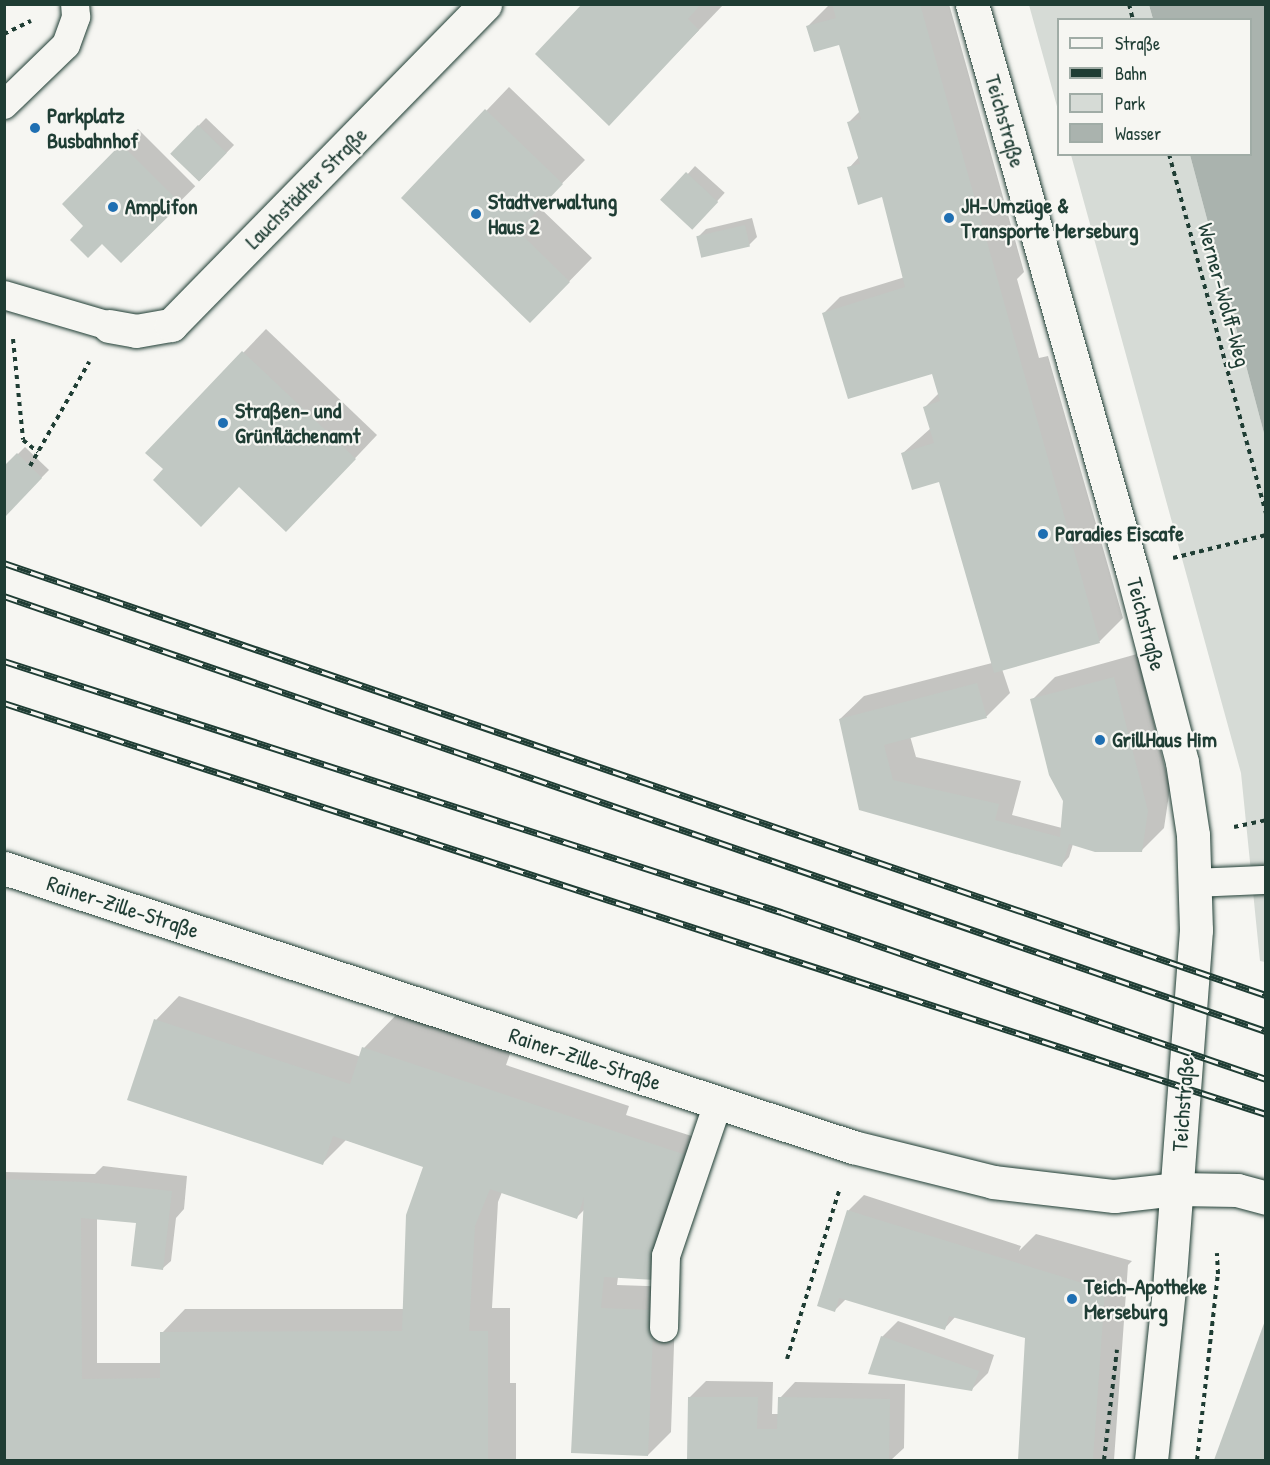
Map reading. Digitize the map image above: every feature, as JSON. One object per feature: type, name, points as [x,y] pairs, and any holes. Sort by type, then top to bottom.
[{"type":"street","name":"Lauchstädter Straße","points":[[109,326],[136,331],[171,325],[485,4]]},
{"type":"street","name":"Teichstraße","points":[[972,4],[1132,570],[1179,751],[1193,835],[1196,930],[1176,1189],[1151,1461]]},
{"type":"street","name":"Rainer-Zille-Straße","points":[[4,868],[853,1147],[993,1182],[1114,1196],[1176,1189],[1237,1190],[1266,1198]]},
{"type":"lane","points":[[4,105],[66,45],[76,17],[75,4]]},
{"type":"lane","points":[[4,295],[109,326]]},
{"type":"lane","points":[[1196,884],[1266,880]]},
{"type":"lane","points":[[664,1328],[666,1256],[718,1103]]},
{"type":"path","name":"Werner-Wolff-Weg","points":[[1170,156],[1266,513]]},
{"type":"path","points":[[30,466],[109,326]]},
{"type":"path","points":[[4,336],[14,339],[23,440],[38,452]]},
{"type":"path","points":[[1184,555],[1266,535]]},
{"type":"path","points":[[787,1359],[853,1147]]},
{"type":"green space","points":[[1029,5],[1149,5],[1153,18],[1057,18],[1057,106]]},
{"type":"green space","points":[[1071,156],[1190,156],[1265,437],[1265,962],[1260,961],[1241,773]]},
{"type":"water","points":[[1149,5],[1265,5],[1265,437],[1190,156],[1252,156],[1252,18],[1153,18]]},
{"type":"building","points":[[582,4],[701,4],[688,19],[699,30],[609,126],[535,54]]},
{"type":"building","points":[[832,4],[920,4],[1100,643],[994,673],[939,482],[912,490],[901,453],[934,443],[923,407],[940,401],[932,374],[848,399],[822,313],[905,287],[882,197],[858,205],[847,167],[860,164],[847,122],[861,119],[839,45],[814,52],[806,26],[836,18]]},
{"type":"building","name":"Stadtverwaltung Haus 2","points":[[485,109],[563,184],[518,231],[570,282],[530,323],[401,198]]},
{"type":"building","points":[[198,125],[227,153],[199,182],[170,154]]},
{"type":"building","points":[[121,144],[181,204],[121,263],[102,244],[88,258],[70,240],[83,226],[62,204]]},
{"type":"building","points":[[686,172],[718,202],[692,230],[660,200]]},
{"type":"building","points":[[745,225],[750,246],[701,258],[696,236]]},
{"type":"building","points":[[242,351],[356,459],[286,532],[239,487],[201,527],[153,480],[163,469],[145,453]]},
{"type":"building","points":[[17,453],[42,478],[4,518],[4,466]]},
{"type":"building","points":[[1114,677],[1148,811],[1142,852],[1095,852],[1069,844],[1062,867],[859,810],[839,719],[977,683],[987,718],[884,745],[893,780],[999,804],[995,820],[1060,837],[1063,801],[1049,775],[1030,699]]},
{"type":"building","points":[[154,1019],[350,1084],[362,1047],[686,1155],[658,1226],[655,1280],[604,1277],[601,1308],[654,1310],[648,1456],[571,1453],[584,1197],[577,1219],[490,1189],[475,1226],[469,1331],[488,1331],[488,1460],[4,1460],[4,1179],[85,1182],[172,1191],[163,1270],[131,1266],[136,1223],[81,1218],[82,1379],[160,1378],[160,1332],[402,1331],[406,1215],[423,1167],[333,1136],[323,1165],[127,1100]]},
{"type":"building","points":[[847,1210],[1105,1290],[1093,1460],[1018,1460],[1025,1338],[949,1316],[945,1330],[839,1298],[835,1312],[817,1306]]},
{"type":"building","points":[[1266,1318],[1266,1460],[1214,1460],[1248,1367]]},
{"type":"building","points":[[881,1336],[979,1371],[972,1391],[868,1374]]},
{"type":"building","points":[[688,1397],[758,1397],[757,1429],[777,1429],[778,1397],[890,1399],[889,1460],[687,1460]]},
{"type":"railway","points":[[4,563],[1266,995]]},
{"type":"railway","points":[[4,596],[1266,1031]]},
{"type":"railway","points":[[4,661],[781,912],[1266,1079]]},
{"type":"railway","points":[[4,703],[1266,1114]]},
{"type":"place","name":"Parkplatz Busbahnhof","points":[[35,128]]},
{"type":"place","name":"Amplifon","points":[[113,207]]},
{"type":"place","name":"Stadtverwaltung Haus 2","points":[[476,214]]},
{"type":"place","name":"JH-Umzüge & Transporte Merseburg","points":[[949,218]]},
{"type":"place","name":"Straßen- und Grünflächenamt","points":[[223,423]]},
{"type":"place","name":"Paradies Eiscafe","points":[[1043,534]]},
{"type":"place","name":"GrillHaus Him","points":[[1100,740]]},
{"type":"place","name":"Teich-Apotheke Merseburg","points":[[1072,1299]]}]
